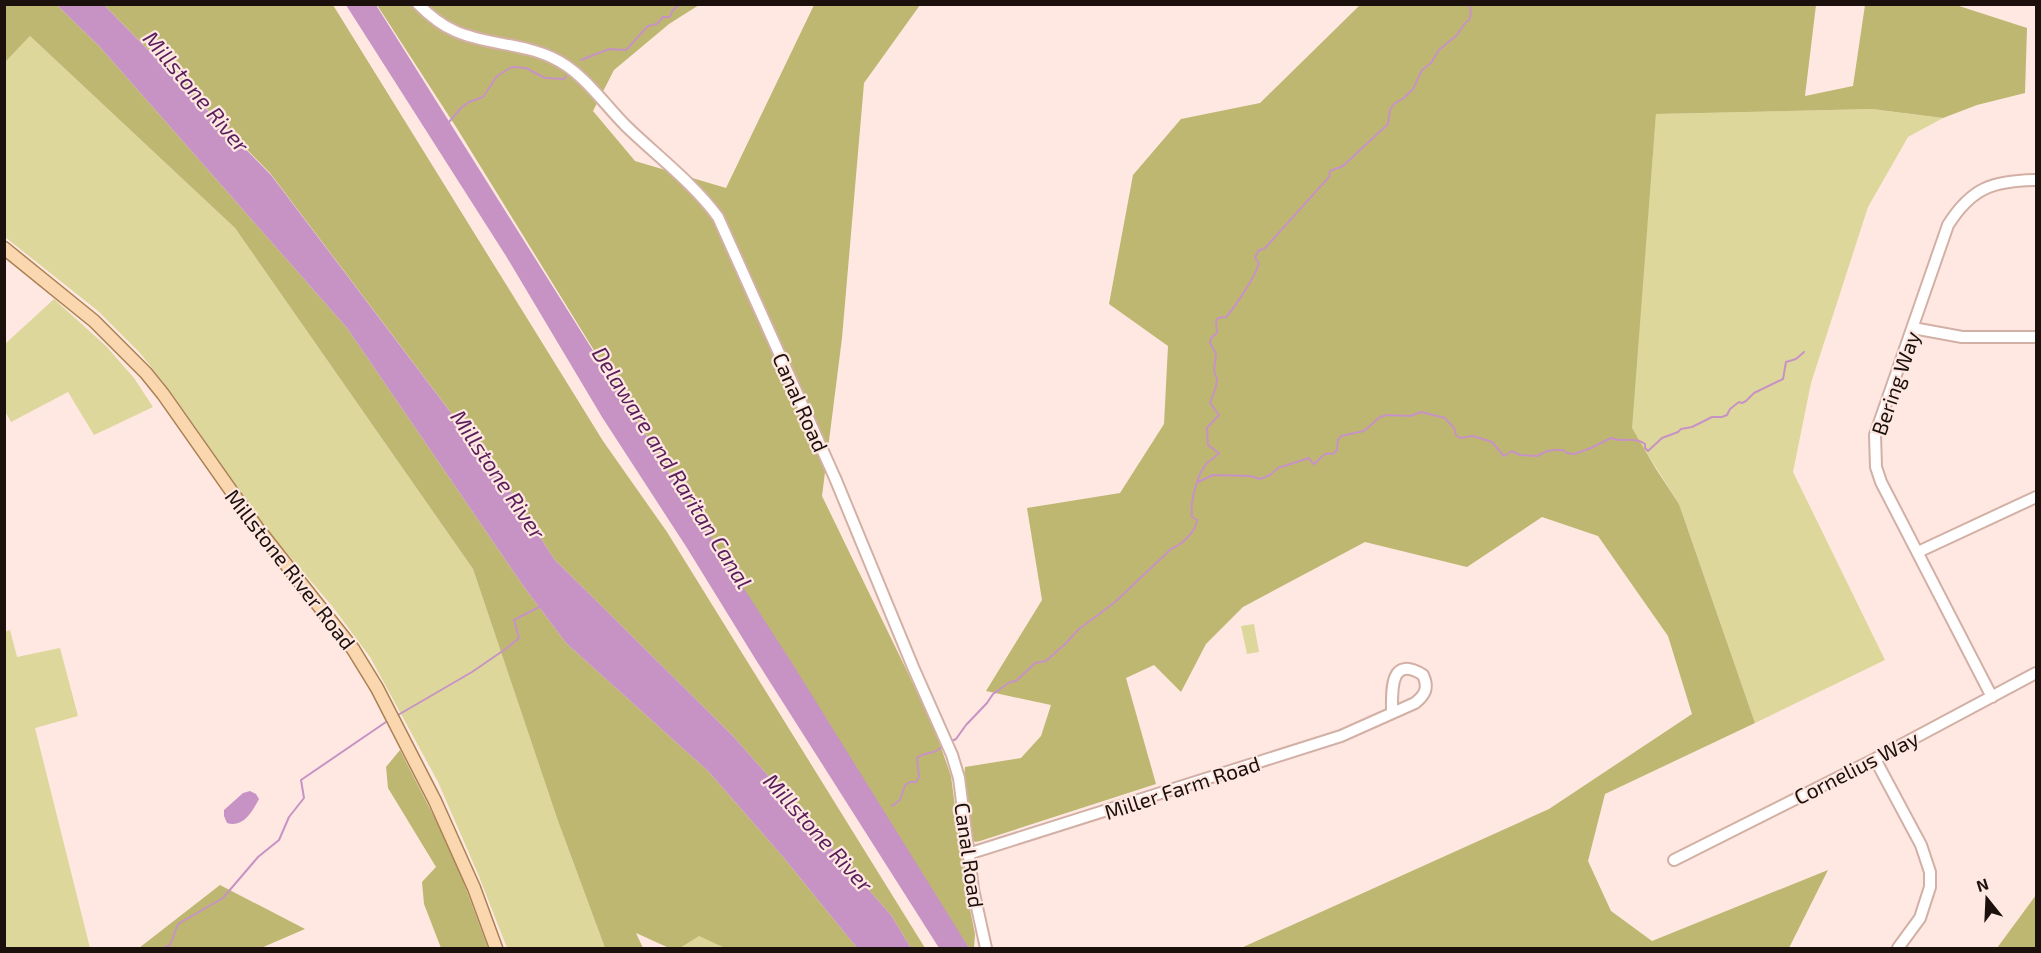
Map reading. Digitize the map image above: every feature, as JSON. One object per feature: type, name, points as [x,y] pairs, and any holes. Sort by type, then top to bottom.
[{"type":"main road","name":"Millstone River Road","points":[[4,248],[94,321],[146,373],[258,530],[353,649],[377,688],[435,801],[474,888],[496,948]]},
{"type":"street","name":"Canal Road","points":[[418,4],[439,22],[457,32],[534,50],[566,65],[704,200],[718,217],[835,478],[952,755],[959,778],[973,889],[986,948]]},
{"type":"street","name":"Bering Way","points":[[1992,697],[1881,482],[1876,467],[1874,447],[1878,422],[1948,225],[1959,208],[1973,194],[1987,186],[2000,182],[2037,180]]},
{"type":"street","points":[[1913,328],[1962,338],[2037,337]]},
{"type":"street","points":[[1918,552],[2037,497]]},
{"type":"street","name":"Cornelius Way","points":[[1674,860],[1875,759],[2037,673]]},
{"type":"street","name":"Miller Farm Road","points":[[968,854],[1341,736],[1392,713]]},
{"type":"street","points":[[1875,759],[1921,845],[1930,873],[1930,887],[1920,918],[1898,948]]},
{"type":"shaded area","points":[[5,5],[57,5],[100,47],[347,328],[524,587],[566,643],[708,771],[784,858],[857,948],[725,948],[699,936],[680,948],[669,948],[636,933],[643,948],[605,948],[558,821],[473,569],[235,228],[30,36],[5,62]]},
{"type":"shaded area","points":[[57,5],[104,5],[271,175],[514,496],[554,559],[733,736],[891,915],[911,948],[857,948],[784,858],[708,771],[566,643],[524,587],[347,328],[100,47]]},
{"type":"shaded area","points":[[104,5],[333,5],[603,441],[667,532],[925,948],[911,948],[891,915],[733,736],[554,559],[514,496],[270,173]]},
{"type":"shaded area","points":[[346,5],[376,5],[792,663],[969,948],[939,948],[602,417],[506,256]]},
{"type":"shaded area","points":[[377,5],[699,5],[669,24],[614,70],[593,111],[635,161],[726,188],[814,5],[920,5],[864,83],[842,338],[822,496],[922,702],[951,776],[965,885],[975,934],[974,948],[969,948],[953,924],[679,488],[458,130]]},
{"type":"shaded area","points":[[1360,5],[1816,5],[1805,96],[1853,86],[1865,5],[1956,5],[2027,28],[2025,93],[1977,105],[1943,118],[1872,109],[1656,114],[1632,428],[1679,504],[1755,723],[1605,794],[1588,861],[1611,911],[1652,941],[1828,870],[1789,948],[1241,948],[1549,809],[1692,714],[1668,636],[1598,536],[1542,517],[1467,567],[1365,542],[1243,607],[1206,644],[1181,692],[1154,665],[1126,678],[1156,784],[980,841],[975,842],[971,837],[964,778],[965,767],[1021,758],[1041,736],[1051,705],[986,691],[1042,600],[1027,508],[1120,493],[1164,424],[1168,346],[1109,304],[1133,175],[1181,119],[1260,103]]},
{"type":"shaded area","points":[[30,36],[235,228],[473,569],[558,821],[605,948],[507,948],[438,782],[370,657],[332,606],[269,532],[168,388],[140,353],[98,311],[5,237],[4,62]]},
{"type":"shaded area","points":[[1872,109],[1943,118],[1908,137],[1868,207],[1811,383],[1793,472],[1885,660],[1755,723],[1679,504],[1631,428],[1656,114]]},
{"type":"shaded area","points":[[54,299],[106,346],[134,378],[153,407],[94,435],[68,392],[11,422],[5,411],[5,344]]},
{"type":"shaded area","points":[[1254,624],[1259,652],[1247,654],[1241,626]]},
{"type":"shaded area","points":[[10,630],[17,657],[60,648],[78,716],[35,728],[90,948],[5,948],[4,632]]},
{"type":"shaded area","points":[[400,750],[454,856],[488,948],[441,948],[424,904],[422,882],[436,867],[388,788],[386,767]]},
{"type":"shaded area","points":[[250,791],[259,799],[250,814],[238,823],[227,823],[224,810],[243,793]]},
{"type":"shaded area","points":[[220,885],[305,929],[261,948],[139,948]]},
{"type":"shaded area","points":[[2036,895],[2036,948],[1997,948]]},
{"type":"shaded area","points":[[699,935],[725,948],[680,948]]},
{"type":"waterway","points":[[581,60],[609,49],[626,50],[648,26],[657,24],[663,17],[670,17],[672,11],[680,4]]},
{"type":"waterway","points":[[952,741],[993,694],[1010,682],[1016,681],[1035,663],[1046,661],[1079,629],[1114,603],[1191,533],[1197,520],[1192,517],[1192,511],[1193,496],[1198,480],[1204,467],[1219,453],[1208,445],[1207,428],[1219,415],[1210,403],[1217,379],[1214,371],[1216,354],[1210,343],[1211,338],[1217,333],[1216,321],[1218,318],[1226,317],[1250,283],[1259,263],[1255,258],[1258,251],[1265,248],[1329,177],[1330,171],[1343,166],[1388,124],[1390,110],[1394,104],[1413,89],[1422,70],[1469,20],[1472,4]]},
{"type":"waterway","points":[[449,122],[462,107],[483,97],[497,76],[512,67],[526,68],[545,78],[564,79],[566,76]]},
{"type":"waterway","points":[[1198,482],[1213,475],[1250,476],[1260,479],[1270,475],[1278,468],[1309,458],[1313,464],[1324,455],[1333,454],[1337,450],[1341,436],[1364,431],[1380,417],[1410,416],[1421,412],[1445,418],[1460,438],[1473,436],[1492,442],[1504,456],[1512,451],[1520,455],[1537,456],[1555,450],[1574,454],[1611,438],[1641,442],[1645,444],[1648,451],[1662,438],[1681,429],[1692,427],[1712,417],[1727,415],[1730,409],[1739,402],[1746,401],[1754,393],[1783,379],[1786,362],[1796,359],[1804,352]]},
{"type":"waterway","points":[[398,715],[472,672],[507,648],[519,638],[514,620],[541,606]]},
{"type":"waterway","points":[[164,948],[170,945],[178,924],[223,898],[258,857],[279,840],[289,817],[304,798],[301,780],[386,722]]},
{"type":"waterway","points":[[892,806],[900,800],[905,785],[916,782],[919,777],[917,758],[938,750],[943,745]]},
{"type":"water label","name":"Millstone River","points":[[197,91]]},
{"type":"water label","name":"Delaware and Raritan Canal","points":[[673,467]]},
{"type":"water label","name":"Millstone River","points":[[499,474]]},
{"type":"water label","name":"Millstone River","points":[[819,832]]}]
